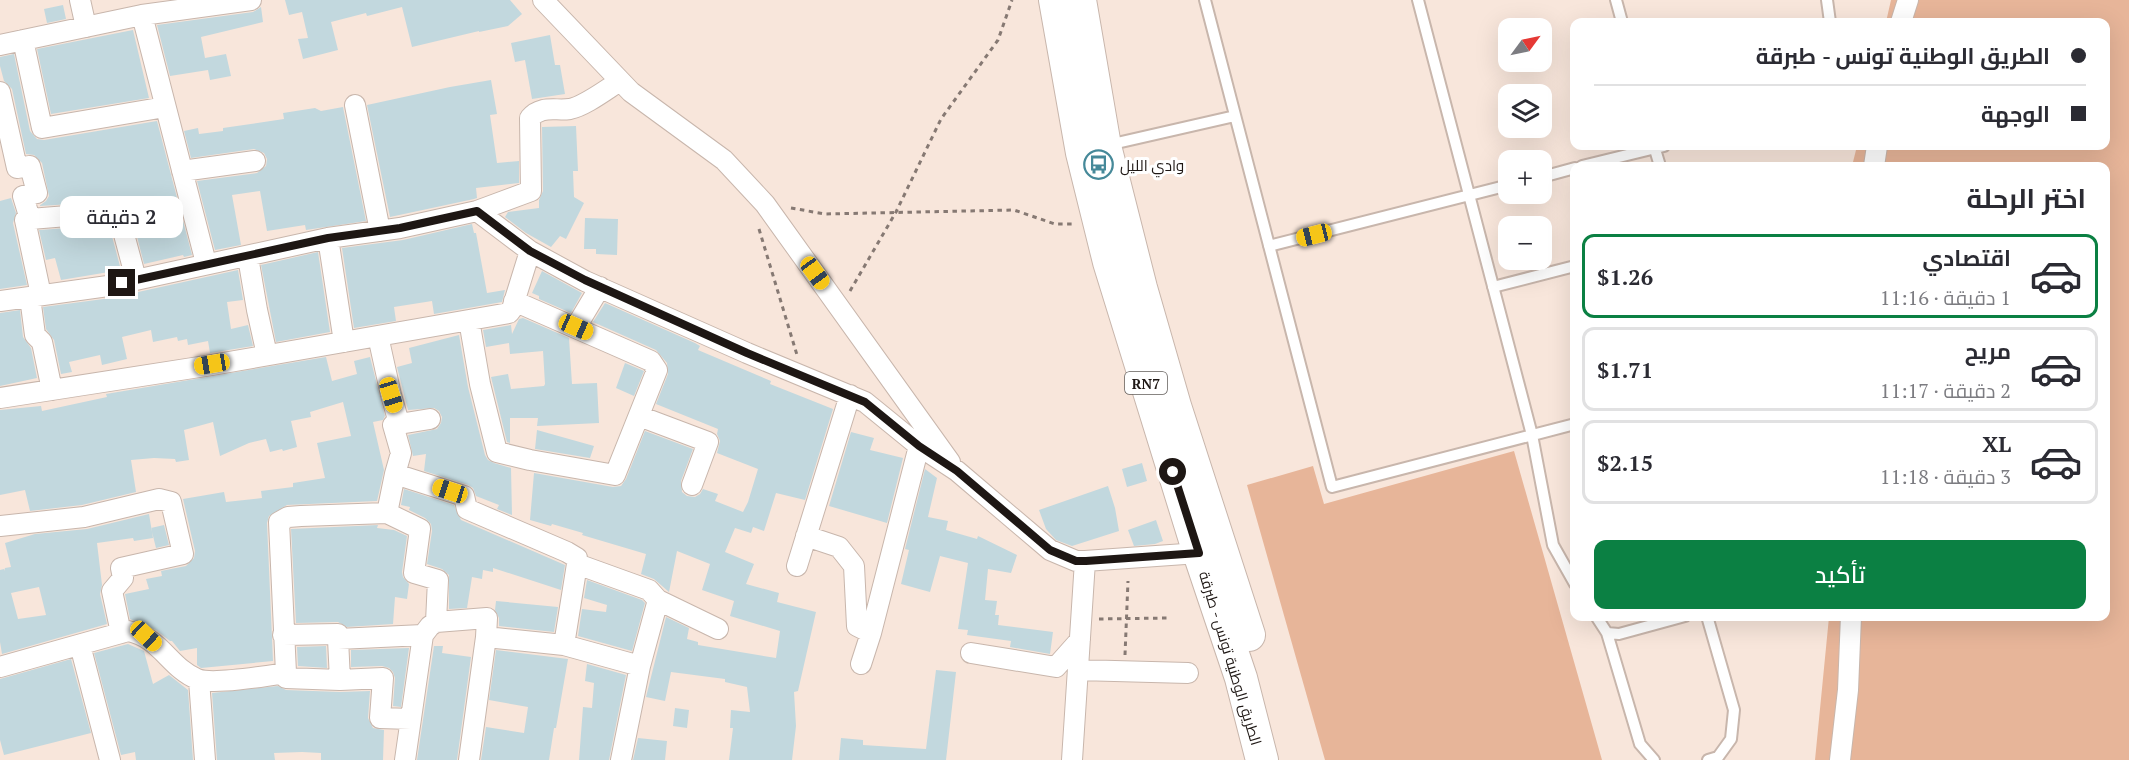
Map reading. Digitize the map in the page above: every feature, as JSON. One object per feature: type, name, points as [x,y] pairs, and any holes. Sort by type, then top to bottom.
[{"type":"main road","name":"الطريق الوطنية تونس - طبرقة","points":[[1055,0],[1094,149],[1247,626],[1284,760]]},
{"type":"main road","name":"الطريق الوطنية تونس - طبرقة","points":[[1080,0],[1100,226],[1109,262],[1199,553],[1241,678],[1262,760]]},
{"type":"street","points":[[80,0],[86,27]]},
{"type":"street","points":[[543,0],[631,92],[724,160],[765,204],[957,471]]},
{"type":"street","points":[[1902,18],[1908,0]]},
{"type":"street","points":[[0,45],[86,27],[144,10],[244,1]]},
{"type":"street","points":[[144,10],[165,106],[206,263]]},
{"type":"street","points":[[23,39],[42,128],[165,106]]},
{"type":"street","points":[[0,301],[108,286],[328,238],[380,231],[477,211],[531,191],[530,118],[534,114],[540,109],[572,109],[620,81]]},
{"type":"street","points":[[0,92],[17,168],[30,166],[37,193],[23,196],[30,219]]},
{"type":"street","points":[[355,105],[380,231]]},
{"type":"street","points":[[182,171],[255,161]]},
{"type":"street","points":[[477,211],[548,262],[803,377],[865,402],[919,446],[957,471],[1050,550],[1076,561],[1199,553]]},
{"type":"street","points":[[52,390],[42,342],[35,335],[35,296],[25,220],[118,212],[136,279]]},
{"type":"street","points":[[328,238],[344,342]]},
{"type":"street","points":[[0,398],[509,313],[530,251]]},
{"type":"street","points":[[249,257],[267,355]]},
{"type":"street","points":[[576,327],[600,287]]},
{"type":"street","points":[[469,320],[480,384],[497,452],[615,475],[657,370],[655,366],[651,361],[514,301]]},
{"type":"street","points":[[378,336],[399,423]]},
{"type":"street","points":[[797,566],[849,395]]},
{"type":"street","points":[[639,416],[708,442],[692,485]]},
{"type":"street","points":[[387,513],[401,453],[393,425],[429,419]]},
{"type":"street","points":[[861,664],[919,446]]},
{"type":"street","points":[[395,474],[464,496],[468,509],[578,558],[564,645]]},
{"type":"street","points":[[0,526],[84,517],[159,499],[171,502],[183,554],[122,568],[123,578],[112,591],[121,633]]},
{"type":"street","points":[[405,760],[438,580],[414,573],[420,529],[387,513],[288,517],[279,522],[286,678],[340,680],[383,678],[380,718],[411,719]]},
{"type":"street","points":[[806,536],[839,546],[854,566],[857,626],[871,633]]},
{"type":"street","points":[[1072,760],[1086,561]]},
{"type":"street","points":[[578,564],[649,590],[658,600],[718,628]]},
{"type":"street","points":[[621,760],[640,666],[658,600]]},
{"type":"street","points":[[338,639],[429,628],[487,618],[469,760]]},
{"type":"street","points":[[1840,760],[1848,690],[1851,621]]},
{"type":"street","points":[[971,652],[1056,667],[1081,630]]},
{"type":"street","points":[[0,667],[128,631],[146,636],[199,680],[286,673]]},
{"type":"street","points":[[283,635],[339,634],[340,680]]},
{"type":"street","points":[[486,637],[564,645],[640,666]]},
{"type":"street","points":[[80,645],[110,760]]},
{"type":"street","points":[[1078,670],[1188,673]]},
{"type":"street","points":[[199,680],[206,760]]},
{"type":"lane","points":[[1205,0],[1332,487],[1570,425]]},
{"type":"lane","points":[[1418,0],[1532,435],[1553,545],[1570,575]]},
{"type":"lane","points":[[1616,0],[1621,18]]},
{"type":"lane","points":[[1827,0],[1829,18]]},
{"type":"lane","points":[[1094,149],[1235,116]]},
{"type":"lane","points":[[1597,162],[1643,150]]},
{"type":"lane","points":[[1552,174],[1570,169]]},
{"type":"lane","points":[[1269,246],[1498,188]]},
{"type":"lane","points":[[1493,287],[1570,267]]},
{"type":"lane","points":[[1599,621],[1607,633],[1640,744],[1654,760]]},
{"type":"lane","points":[[1607,633],[1619,634],[1667,621]]},
{"type":"lane","points":[[1708,621],[1734,710],[1731,739],[1718,757],[1708,760]]},
{"type":"path","points":[[840,308],[896,212],[941,119],[998,40],[1012,0]]},
{"type":"path","points":[[803,377],[759,229],[765,204],[825,214],[1014,210],[1055,224],[1100,226]]},
{"type":"path","points":[[1124,662],[1128,619],[1128,581]]},
{"type":"path","points":[[1081,630],[1128,619],[1170,618]]},
{"type":"shaded area","points":[[1891,0],[2129,0],[2129,760],[1815,760],[1829,621],[2110,621],[2110,162],[1853,162],[1856,150],[2110,150],[2110,18],[1887,18]]},
{"type":"shaded area","points":[[1514,451],[1602,760],[1325,760],[1247,485],[1313,466],[1324,504]]},
{"type":"building","points":[[285,0],[510,0],[522,14],[508,26],[412,47],[402,7],[367,16],[366,13],[331,22],[338,50],[303,59],[298,39],[308,38],[302,12],[289,15]]},
{"type":"building","points":[[63,5],[66,19],[47,23],[44,9]]},
{"type":"building","points":[[261,7],[263,22],[201,37],[205,58],[226,54],[231,76],[210,80],[208,70],[170,76],[157,25],[253,12]]},
{"type":"building","points":[[133,30],[149,98],[51,114],[37,49]]},
{"type":"building","points":[[550,35],[555,65],[560,65],[565,94],[532,99],[525,60],[515,62],[511,43]]},
{"type":"building","points":[[14,54],[30,131],[37,139],[44,140],[157,121],[192,255],[144,264],[130,209],[122,201],[39,206],[49,196],[42,163],[34,155],[26,154],[12,89],[4,81],[0,66],[0,57]]},
{"type":"building","points":[[491,80],[497,114],[490,115],[497,163],[519,161],[519,183],[476,188],[477,198],[390,217],[367,105]]},
{"type":"building","points":[[343,107],[366,221],[306,230],[305,225],[267,231],[260,191],[232,195],[241,245],[215,250],[197,181],[257,173],[266,166],[267,159],[264,153],[254,149],[191,158],[184,131],[198,128],[199,134],[223,131],[223,128],[284,119],[283,113]]},
{"type":"building","points":[[576,126],[578,171],[573,171],[574,197],[584,203],[566,239],[560,236],[551,247],[526,233],[505,217],[508,212],[539,208],[539,200],[543,191],[542,127]]},
{"type":"building","points":[[11,198],[16,213],[13,223],[27,285],[0,289],[0,201]]},
{"type":"building","points":[[585,218],[618,219],[617,255],[596,254],[596,249],[584,249]]},
{"type":"building","points":[[472,224],[474,233],[476,233],[487,293],[505,290],[502,302],[434,314],[432,301],[394,307],[396,321],[354,328],[342,248],[403,240]]},
{"type":"building","points":[[109,225],[121,270],[61,280],[55,258],[46,260],[39,230]]},
{"type":"building","points":[[318,252],[330,332],[276,342],[261,265]]},
{"type":"building","points":[[238,270],[243,300],[227,302],[231,329],[248,325],[253,346],[210,353],[208,341],[188,345],[187,339],[178,341],[177,337],[153,342],[151,330],[122,337],[127,359],[102,365],[100,355],[69,362],[72,372],[61,374],[54,340],[46,329],[43,307],[111,298]]},
{"type":"building","points":[[542,271],[582,293],[571,313],[539,299],[539,296],[532,293]]},
{"type":"building","points":[[605,303],[695,343],[700,346],[698,350],[771,381],[770,384],[833,409],[805,500],[776,493],[764,531],[753,527],[751,533],[735,528],[725,552],[754,564],[746,584],[779,593],[777,602],[816,612],[798,691],[794,692],[796,726],[792,760],[729,760],[733,728],[730,728],[731,710],[750,712],[747,687],[725,682],[725,679],[671,672],[665,701],[646,697],[666,617],[689,628],[687,639],[698,642],[698,645],[776,658],[780,631],[730,616],[734,601],[702,590],[710,564],[677,551],[669,592],[654,579],[641,574],[646,554],[582,535],[583,533],[530,520],[534,473],[613,487],[621,486],[645,431],[693,449],[681,481],[682,492],[687,496],[695,497],[703,489],[718,494],[715,501],[743,512],[748,502],[758,469],[717,453],[720,441],[717,434],[718,429],[656,404],[668,374],[667,363],[656,350],[593,322]]},
{"type":"building","points":[[20,310],[23,337],[31,348],[37,378],[0,386],[0,313]]},
{"type":"building","points":[[523,318],[569,338],[572,384],[597,383],[599,423],[537,426],[538,418],[510,418],[510,443],[507,442],[491,377],[508,374],[511,389],[544,386],[543,351],[510,354],[509,343],[486,347],[483,330],[511,325],[512,334],[519,319]]},
{"type":"building","points":[[459,335],[468,387],[485,455],[494,463],[511,468],[512,515],[497,509],[499,505],[476,496],[473,488],[468,485],[424,471],[426,454],[413,456],[408,435],[437,429],[442,417],[434,408],[408,410],[397,367],[412,363],[409,348]]},
{"type":"building","points":[[326,357],[332,381],[357,374],[354,361],[370,357],[385,416],[383,420],[373,422],[384,470],[377,501],[287,505],[269,516],[267,523],[273,661],[201,668],[197,665],[197,648],[180,651],[172,641],[156,630],[130,619],[125,594],[149,589],[146,579],[162,576],[161,571],[186,566],[194,558],[195,551],[183,499],[224,492],[226,502],[262,498],[261,491],[293,487],[293,483],[325,478],[317,443],[351,436],[343,402],[310,412],[311,417],[291,421],[297,447],[283,451],[282,449],[270,452],[266,439],[249,443],[220,456],[213,422],[184,430],[189,460],[176,462],[175,459],[154,458],[131,460],[136,492],[82,505],[30,511],[25,490],[0,495],[0,410],[41,406],[42,411],[107,397],[106,394]]},
{"type":"building","points":[[625,363],[644,371],[634,396],[616,388]]},
{"type":"building","points":[[537,430],[594,446],[590,458],[535,449]]},
{"type":"building","points":[[851,432],[874,438],[870,450],[903,458],[887,523],[829,506]]},
{"type":"building","points":[[1142,463],[1147,481],[1127,487],[1122,469]]},
{"type":"building","points":[[925,469],[937,478],[928,517],[948,521],[946,530],[977,539],[978,536],[1017,555],[1011,573],[988,569],[985,600],[997,601],[995,615],[999,615],[998,625],[1053,632],[1050,654],[1010,647],[1011,641],[967,635],[968,630],[958,629],[968,563],[940,556],[930,592],[901,584],[909,550],[905,549]]},
{"type":"building","points":[[1108,486],[1119,531],[1072,546],[1056,540],[1046,529],[1039,510]]},
{"type":"building","points":[[404,489],[454,505],[461,520],[565,565],[561,590],[493,568],[493,572],[483,570],[482,579],[472,577],[467,608],[449,609],[449,575],[442,569],[427,564],[431,524],[425,518],[409,510],[410,507],[401,505]]},
{"type":"building","points":[[149,514],[153,538],[97,543],[102,585],[100,594],[107,624],[2,654],[0,570],[4,569],[4,571],[5,568],[11,567],[5,543],[35,534],[87,529]],"holes":[[[39,587],[46,615],[18,619],[11,593]]]},
{"type":"building","points":[[1156,520],[1163,541],[1134,546],[1128,530]]},
{"type":"building","points":[[164,525],[169,545],[156,548],[151,528]]},
{"type":"building","points":[[378,525],[377,528],[394,530],[407,536],[402,572],[409,584],[407,599],[395,597],[393,624],[347,627],[338,622],[296,623],[291,529]]},
{"type":"building","points":[[587,580],[645,603],[632,651],[578,636],[582,609],[606,612],[607,605],[584,598]]},
{"type":"building","points":[[496,601],[558,607],[554,632],[499,626],[499,618],[495,610]]},
{"type":"building","points":[[128,644],[144,651],[153,684],[169,675],[188,690],[193,760],[136,760],[135,752],[121,755],[94,653]]},
{"type":"building","points":[[326,646],[327,668],[298,666],[297,647]]},
{"type":"building","points":[[434,646],[443,646],[442,653],[471,657],[457,760],[417,760]]},
{"type":"building","points":[[409,648],[401,707],[393,706],[395,678],[389,668],[382,666],[351,667],[351,650]]},
{"type":"building","points":[[496,650],[568,659],[549,760],[481,760],[486,727],[524,733],[528,707],[489,700]]},
{"type":"building","points":[[71,659],[91,733],[4,755],[0,740],[0,679]]},
{"type":"building","points":[[587,664],[626,675],[609,760],[579,760],[583,707],[592,708],[594,683],[585,681]]},
{"type":"building","points":[[936,670],[956,672],[946,760],[839,760],[841,738],[863,740],[863,745],[926,749]]},
{"type":"building","points":[[278,686],[286,690],[370,691],[368,718],[373,728],[384,730],[383,760],[321,760],[321,753],[302,752],[274,753],[275,760],[217,760],[212,693]]},
{"type":"building","points":[[675,708],[689,710],[687,728],[673,726]]},
{"type":"building","points":[[638,738],[667,741],[665,760],[633,760]]},
{"type":"place","name":"وادي الليل","points":[[1099,165]]},
{"type":"route","points":[[122,283],[328,238],[400,228],[477,211],[548,262],[747,353],[865,402],[919,446],[957,471],[1050,550],[1076,561],[1199,553],[1173,472]]}]
